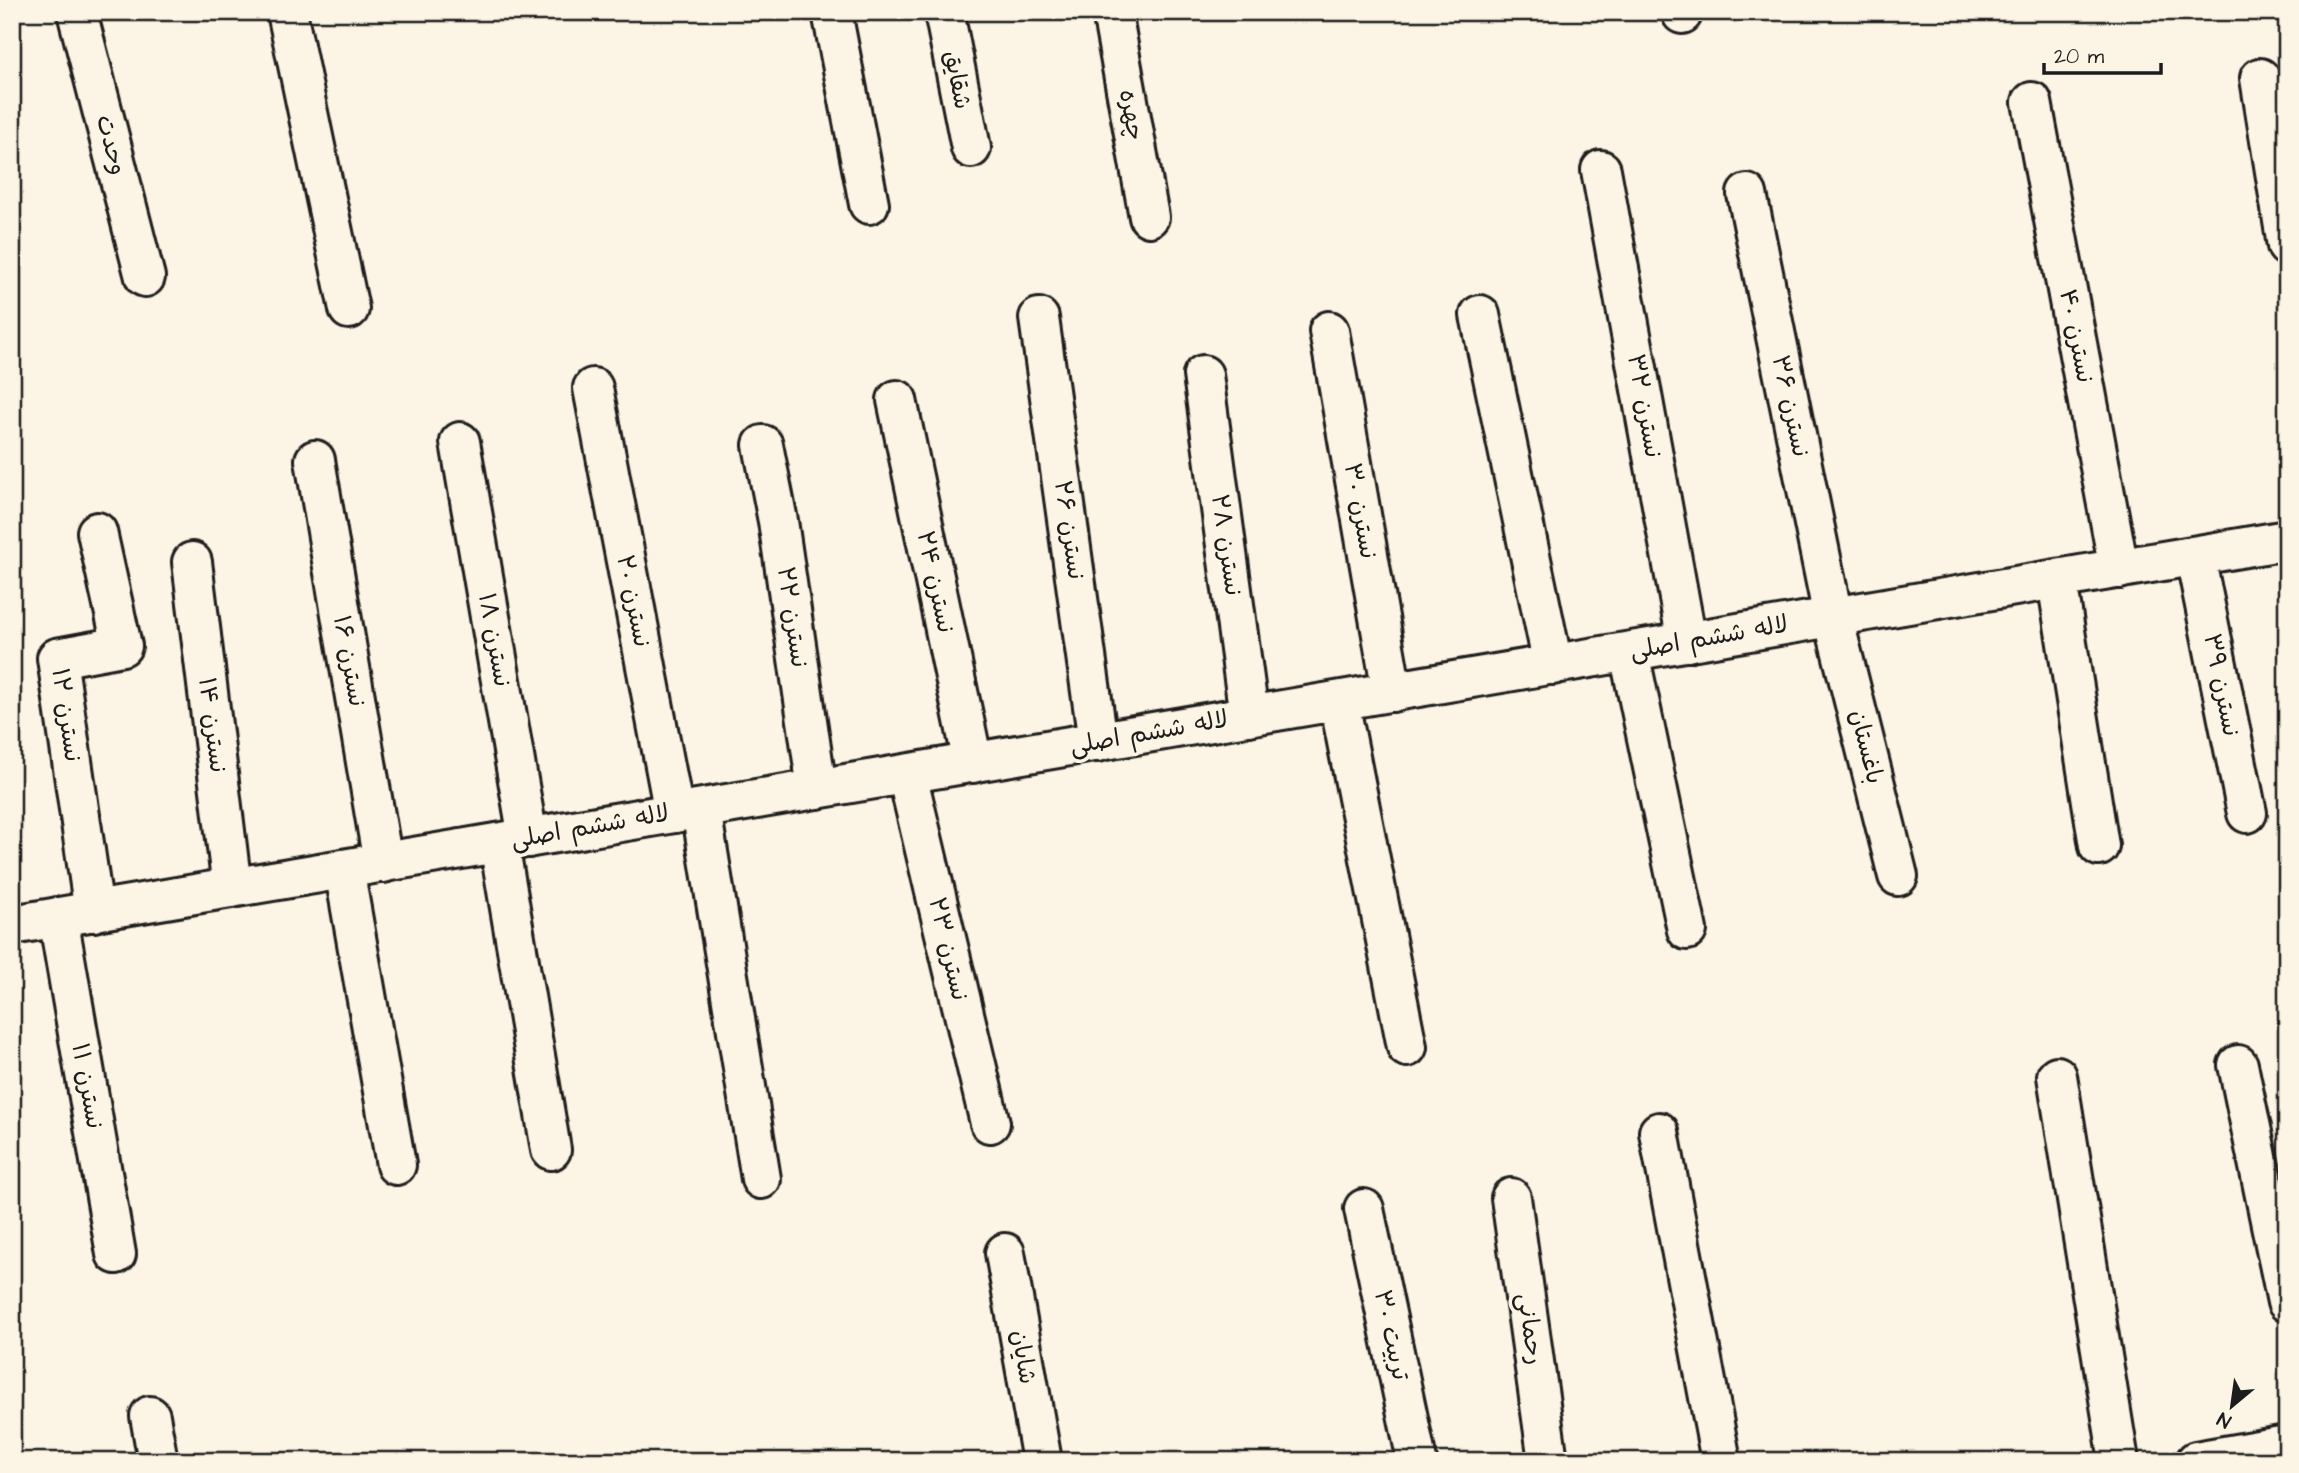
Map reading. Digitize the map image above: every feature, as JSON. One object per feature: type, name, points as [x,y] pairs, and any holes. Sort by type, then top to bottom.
[{"type":"street","name":"وحدت","points":[[77,12],[145,277]]},
{"type":"street","points":[[287,12],[349,309]]},
{"type":"street","points":[[832,12],[869,205]]},
{"type":"street","name":"شقایق","points":[[944,12],[971,148]]},
{"type":"street","name":"چهره","points":[[1112,12],[1149,217]]},
{"type":"street","points":[[2260,78],[2287,246]]},
{"type":"street","name":"نسترن ۴۰","points":[[2032,102],[2119,569]]},
{"type":"street","name":"نسترن ۳۲","points":[[1601,170],[1687,642]]},
{"type":"street","name":"نسترن ۳۶","points":[[1747,194],[1833,617]]},
{"type":"street","points":[[1480,315],[1553,665]]},
{"type":"street","name":"نسترن ۲۶","points":[[1039,318],[1098,742]]},
{"type":"street","name":"نسترن ۳۰","points":[[1329,331],[1392,692]]},
{"type":"street","name":"نسترن ۲۸","points":[[1203,375],[1249,716]]},
{"type":"street","name":"نسترن ۲۰","points":[[593,388],[687,811],[761,1179]]},
{"type":"street","name":"نسترن ۲۴","points":[[897,400],[973,763]]},
{"type":"street","name":"نسترن ۱۸","points":[[460,442],[551,1150]]},
{"type":"street","name":"نسترن ۲۲","points":[[763,445],[778,521],[817,789]]},
{"type":"street","name":"نسترن ۱۶","points":[[315,460],[383,863]]},
{"type":"street","name":"نسترن ۱۲","points":[[76,915],[57,658],[122,646],[97,532]]},
{"type":"street","name":"لاله ششم اصلی","points":[[12,925],[2287,540]]},
{"type":"street","name":"نسترن ۳۹","points":[[2195,556],[2247,813]]},
{"type":"street","name":"نسترن ۱۴","points":[[192,562],[232,888]]},
{"type":"street","points":[[2057,580],[2099,846]]},
{"type":"street","name":"باغستان","points":[[1833,617],[1898,876]]},
{"type":"street","points":[[1629,652],[1687,930]]},
{"type":"street","points":[[1339,701],[1408,1046]]},
{"type":"street","name":"نسترن ۲۳","points":[[907,774],[990,1123]]},
{"type":"street","points":[[344,869],[396,1165]]},
{"type":"street","name":"نسترن ۱۱","points":[[76,915],[117,1254]]},
{"type":"street","points":[[2238,1065],[2287,1302]]},
{"type":"street","points":[[2056,1076],[2119,1461]]},
{"type":"street","points":[[1659,1132],[1721,1461]]},
{"type":"street","name":"رحمانی","points":[[1511,1198],[1548,1461]]},
{"type":"street","name":"تربیت ۳۰","points":[[1364,1209],[1417,1461]]},
{"type":"street","name":"شایان","points":[[1005,1253],[1042,1461]]},
{"type":"street","points":[[150,1416],[158,1461]]},
{"type":"street","points":[[2196,1461],[2287,1445]]}]
